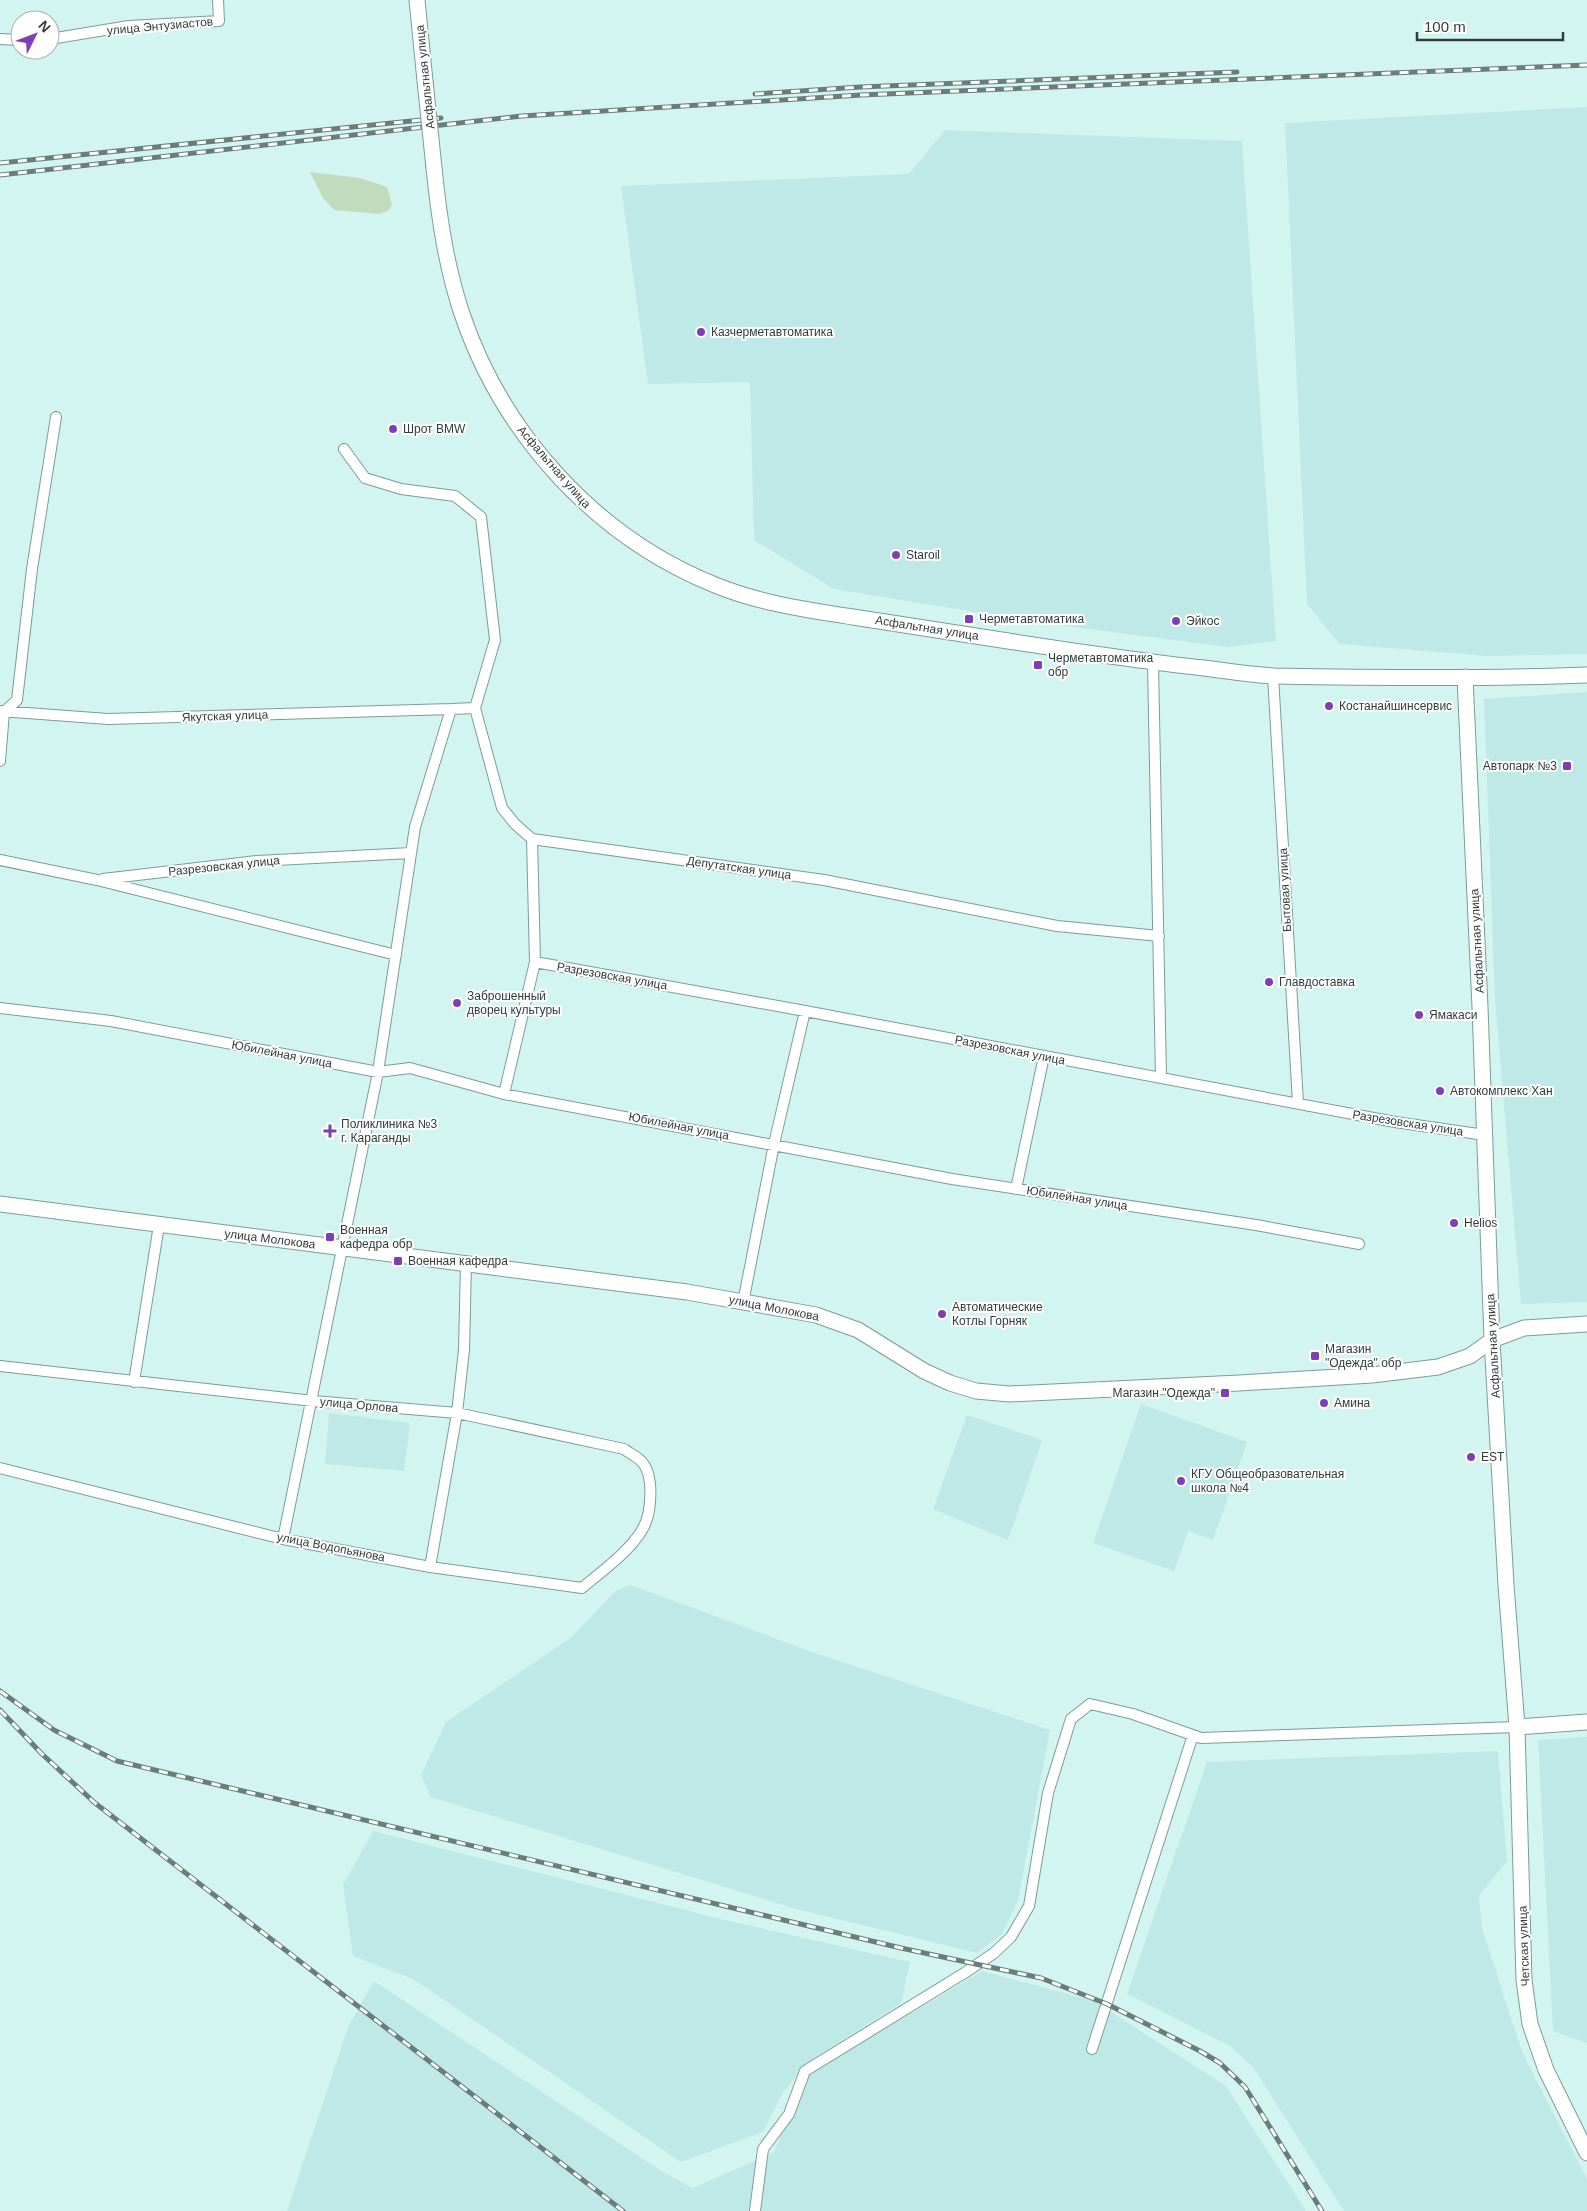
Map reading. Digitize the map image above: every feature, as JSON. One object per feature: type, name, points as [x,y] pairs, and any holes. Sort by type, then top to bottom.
[{"type":"main road","name":"Асфальтная улица","points":[[417,0],[439,214],[450,270],[461,312],[476,350],[494,387],[516,424],[576,496],[636,545],[662,561],[718,586],[794,608],[1152,663],[1273,676],[1465,677],[1492,1340],[1506,1585],[1517,1727]]},
{"type":"main road","points":[[1465,677],[1587,675]]},
{"type":"main road","name":"улица Молокова","points":[[0,1204],[687,1292],[816,1315],[858,1330],[924,1371],[950,1383],[976,1391],[1009,1394],[1372,1375],[1438,1367],[1470,1356],[1492,1340],[1524,1328],[1587,1324]]},
{"type":"main road","points":[[1517,1727],[1587,1722]]},
{"type":"main road","name":"Четская улица","points":[[1517,1727],[1524,1980],[1530,2024],[1546,2070],[1587,2153]]},
{"type":"street","name":"улица Энтузиастов","points":[[60,37],[130,26],[219,21],[218,0]]},
{"type":"street","points":[[0,760],[2,712],[17,700],[32,569],[56,417]]},
{"type":"street","points":[[344,449],[365,478],[401,489],[455,496],[481,517],[496,640],[475,708],[502,808],[515,824],[532,839],[535,962],[504,1094]]},
{"type":"street","points":[[1152,663],[1161,1078]]},
{"type":"street","name":"Бытовая улица","points":[[1273,676],[1298,1103]]},
{"type":"street","name":"Якутская улица","points":[[2,712],[108,719],[475,708]]},
{"type":"street","points":[[283,1538],[313,1401],[378,1072],[415,827],[451,709]]},
{"type":"street","name":"Депутатская улица","points":[[532,839],[824,880],[1057,926],[1158,936]]},
{"type":"street","name":"Разрезовская улица","points":[[97,880],[257,861],[411,853]]},
{"type":"street","name":"Разрезовская улица","points":[[0,860],[97,880],[396,955]]},
{"type":"street","name":"Разрезовская улица","points":[[535,962],[1395,1122],[1485,1136]]},
{"type":"street","name":"Юбилейная улица","points":[[0,1008],[110,1021],[378,1072],[410,1068],[504,1094],[952,1179],[1256,1225],[1359,1244]]},
{"type":"street","points":[[743,1302],[774,1144],[805,1011]]},
{"type":"street","points":[[1016,1189],[1044,1056]]},
{"type":"street","points":[[134,1382],[159,1224]]},
{"type":"street","points":[[430,1567],[457,1413],[464,1350],[466,1263]]},
{"type":"street","name":"улица Орлова","points":[[0,1366],[313,1401],[457,1413],[624,1449],[642,1461],[650,1482],[651,1500],[643,1529]]},
{"type":"street","name":"улица Водопьянова","points":[[0,1468],[283,1538],[430,1567],[582,1588],[617,1559],[643,1529]]},
{"type":"street","points":[[755,2211],[762,2149],[789,2114],[804,2071],[966,1972],[994,1953],[1011,1937],[1029,1906],[1048,1793],[1070,1719],[1090,1704],[1133,1714],[1201,1738],[1517,1727]]},
{"type":"street","points":[[1092,2049],[1192,1735]]},
{"type":"shaded area","points":[[1587,107],[1587,654],[1488,656],[1340,644],[1307,604],[1285,123]]},
{"type":"shaded area","points":[[945,130],[1242,141],[1276,641],[1228,647],[1043,623],[834,589],[754,540],[750,382],[648,384],[621,186],[909,174]]},
{"type":"shaded area","points":[[1587,692],[1587,1302],[1521,1304],[1495,1001],[1484,699]]},
{"type":"shaded area","points":[[1141,1404],[1247,1442],[1213,1540],[1188,1531],[1174,1571],[1093,1543]]},
{"type":"shaded area","points":[[329,1413],[410,1423],[404,1471],[325,1464]]},
{"type":"shaded area","points":[[967,1415],[1042,1440],[1008,1540],[933,1509]]},
{"type":"shaded area","points":[[631,1585],[812,1652],[1050,1730],[1018,1901],[1002,1934],[977,1953],[793,1908],[431,1797],[421,1775],[446,1722],[572,1637],[615,1591]]},
{"type":"shaded area","points":[[1587,1737],[1587,2043],[1553,2031],[1538,1740]]},
{"type":"shaded area","points":[[1498,1751],[1507,1861],[1479,1896],[1482,1929],[1523,2054],[1587,2179],[1587,2211],[1344,2211],[1253,2067],[1230,2046],[1127,1994],[1207,1762]]},
{"type":"shaded area","points":[[373,1831],[725,1920],[910,1962],[901,2003],[806,2063],[781,2096],[763,2132],[681,2162],[415,1980],[353,1956],[343,1885]]},
{"type":"shaded area","points":[[982,1971],[1094,2001],[1226,2086],[1306,2211],[287,2211],[348,2027],[374,1981],[663,2172],[693,2188],[774,2152],[806,2076]]},
{"type":"green space","points":[[310,172],[360,178],[387,187],[392,204],[389,210],[380,214],[334,210],[323,198]]},
{"type":"railway","points":[[0,175],[522,116],[861,95],[1587,65]]},
{"type":"railway","points":[[755,94],[860,87],[1237,72]]},
{"type":"railway","points":[[0,163],[441,118]]},
{"type":"railway","points":[[0,1691],[54,1730],[117,1761],[901,1948],[1041,1978],[1107,2004],[1220,2063],[1245,2087],[1322,2211]]},
{"type":"railway","points":[[0,1710],[42,1754],[95,1803],[623,2211]]},
{"type":"place","name":"Казчерметавтоматика","points":[[701,332]]},
{"type":"place","name":"Шрот BMW","points":[[393,429]]},
{"type":"place","name":"Staroil","points":[[896,555]]},
{"type":"place","name":"Черметавтоматика","points":[[969,619]]},
{"type":"place","name":"Эйкос","points":[[1176,621]]},
{"type":"place","name":"Черметавтоматика обр","points":[[1038,665]]},
{"type":"place","name":"Костанайшинсервис","points":[[1329,706]]},
{"type":"place","name":"Автопарк №3","points":[[1567,766]]},
{"type":"place","name":"Главдоставка","points":[[1269,982]]},
{"type":"place","name":"Заброшенный дворец культуры","points":[[457,1003]]},
{"type":"place","name":"Ямакаси","points":[[1419,1015]]},
{"type":"place","name":"Автокомплекс Хан","points":[[1440,1091]]},
{"type":"place","name":"Поликлиника №3 г. Караганды","points":[[330,1131]]},
{"type":"place","name":"Helios","points":[[1454,1223]]},
{"type":"place","name":"Военная кафедра обр","points":[[330,1237]]},
{"type":"place","name":"Военная кафедра","points":[[398,1261]]},
{"type":"place","name":"Автоматические Котлы Горняк","points":[[942,1314]]},
{"type":"place","name":"Магазин \"Одежда\" обр","points":[[1315,1356]]},
{"type":"place","name":"Магазин \"Одежда\"","points":[[1225,1393]]},
{"type":"place","name":"Амина","points":[[1324,1403]]},
{"type":"place","name":"EST","points":[[1471,1457]]},
{"type":"place","name":"КГУ Общеобразовательная школа №4","points":[[1181,1481]]}]
